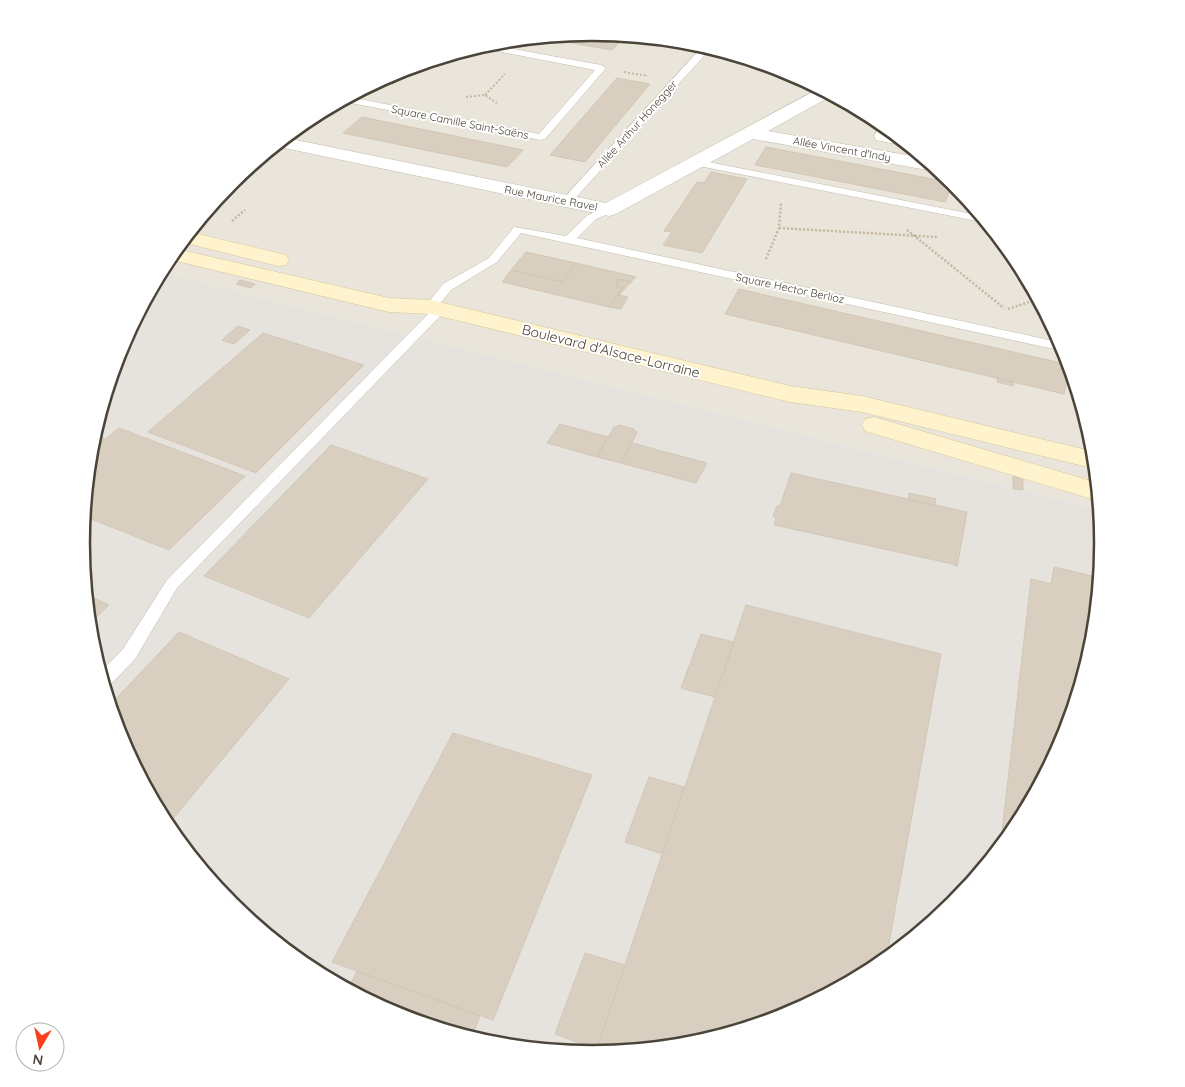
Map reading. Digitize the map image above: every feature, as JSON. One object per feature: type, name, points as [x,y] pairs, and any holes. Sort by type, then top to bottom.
[{"type":"main road","name":"Boulevard d'Alsace-Lorraine","points":[[193,239],[405,291],[436,308]]},
{"type":"main road","points":[[188,246],[305,274],[327,272]]},
{"type":"main road","name":"Boulevard d'Alsace-Lorraine","points":[[181,256],[389,305],[436,308],[790,394],[862,404],[1087,459]]},
{"type":"main road","name":"Boulevard d'Alsace-Lorraine","points":[[790,394],[858,420],[1091,490]]},
{"type":"street","name":"Rue Maurice Ravel","points":[[289,144],[608,210],[820,96]]},
{"type":"street","name":"Allée Vincent d'Indy","points":[[750,134],[920,163]]},
{"type":"lane","points":[[502,50],[601,68]]},
{"type":"lane","name":"Allée Arthur Honegger","points":[[566,202],[701,53]]},
{"type":"lane","name":"Square Camille Saint-Saëns","points":[[354,102],[541,137],[601,68]]},
{"type":"lane","points":[[698,163],[975,218]]},
{"type":"lane","points":[[569,240],[592,217],[608,210]]},
{"type":"lane","name":"Square Hector Berlioz","points":[[436,308],[447,287],[493,260],[518,229],[1054,344]]},
{"type":"lane","points":[[108,676],[129,654],[172,584],[436,308]]},
{"type":"path","points":[[601,68],[675,82]]},
{"type":"path","points":[[757,280],[779,228],[783,180]]},
{"type":"path","points":[[866,197],[1049,344]]},
{"type":"path","points":[[779,228],[943,237]]},
{"type":"path","points":[[1006,309],[1032,301]]},
{"type":"shaded area","points":[[560,42],[625,42],[690,51],[722,58],[785,79],[815,93],[872,126],[924,166],[970,212],[1010,264],[1043,321],[1057,351],[1078,414],[1085,446],[1094,508],[169,274],[215,212],[261,166],[313,126],[370,93],[400,79],[463,58],[495,51]]},
{"type":"shaded area","points":[[169,274],[1094,508],[1094,576],[1085,641],[1078,673],[1057,736],[1027,795],[991,849],[948,899],[924,921],[872,961],[811,996],[761,1017],[722,1029],[658,1041],[592,1046],[560,1045],[495,1036],[463,1029],[400,1008],[341,978],[313,961],[261,921],[215,875],[175,823],[142,766],[128,736],[107,673],[100,641],[91,576],[91,511],[100,446],[107,414],[128,351],[142,321]]},
{"type":"building","points":[[565,42],[620,42],[612,50]]},
{"type":"building","points":[[617,78],[650,84],[585,162],[550,155]]},
{"type":"building","points":[[362,117],[523,150],[507,167],[343,133]]},
{"type":"building","points":[[766,147],[940,180],[950,190],[945,202],[755,165]]},
{"type":"building","points":[[711,172],[747,179],[702,253],[663,245],[672,232],[664,231],[697,182],[704,183]]},
{"type":"building","points":[[526,252],[576,263],[563,282],[511,270]]},
{"type":"building","points":[[576,263],[636,277],[631,282],[618,279],[616,286],[623,287],[609,307],[502,282],[511,270],[563,282]]},
{"type":"building","points":[[618,279],[631,282],[617,295],[623,287],[616,286]]},
{"type":"building","points":[[240,280],[255,284],[251,288],[236,284]]},
{"type":"building","points":[[739,289],[1061,363],[1067,379],[1064,394],[725,314]]},
{"type":"building","points":[[619,295],[628,297],[621,309],[609,307]]},
{"type":"building","points":[[238,326],[250,330],[234,344],[222,340]]},
{"type":"building","points":[[263,333],[364,365],[256,473],[148,432]]},
{"type":"building","points":[[998,378],[1014,382],[1013,386],[997,382]]},
{"type":"building","points":[[560,424],[608,437],[597,457],[547,443]]},
{"type":"building","points":[[620,425],[634,429],[637,433],[621,463],[597,457],[614,427]]},
{"type":"building","points":[[119,428],[245,476],[169,550],[91,519],[101,443]]},
{"type":"building","points":[[632,443],[707,463],[696,483],[621,463]]},
{"type":"building","points":[[331,445],[428,479],[309,618],[204,576]]},
{"type":"building","points":[[791,473],[967,512],[957,567],[953,564],[774,525],[776,517],[773,516],[777,506],[780,506]]},
{"type":"building","points":[[1013,476],[1023,479],[1023,490],[1013,489]]},
{"type":"building","points":[[909,493],[936,499],[935,506],[908,500]]},
{"type":"building","points":[[1054,567],[1094,577],[1085,641],[1078,673],[1057,736],[1027,795],[1002,834],[1031,579],[1051,584]]},
{"type":"building","points":[[94,598],[109,605],[96,617]]},
{"type":"building","points":[[746,605],[941,654],[888,949],[872,961],[815,994],[785,1008],[754,1019],[690,1036],[625,1045],[598,1046]]},
{"type":"building","points":[[179,632],[289,679],[173,819],[142,766],[128,736],[115,699]]},
{"type":"building","points":[[701,634],[734,642],[715,697],[681,688]]},
{"type":"building","points":[[453,733],[592,775],[493,1020],[332,962]]},
{"type":"building","points":[[649,777],[684,787],[663,854],[625,842]]},
{"type":"building","points":[[585,953],[625,965],[598,1046],[588,1046],[555,1034]]},
{"type":"building","points":[[357,971],[480,1016],[474,1031],[463,1029],[400,1008],[351,984]]}]
